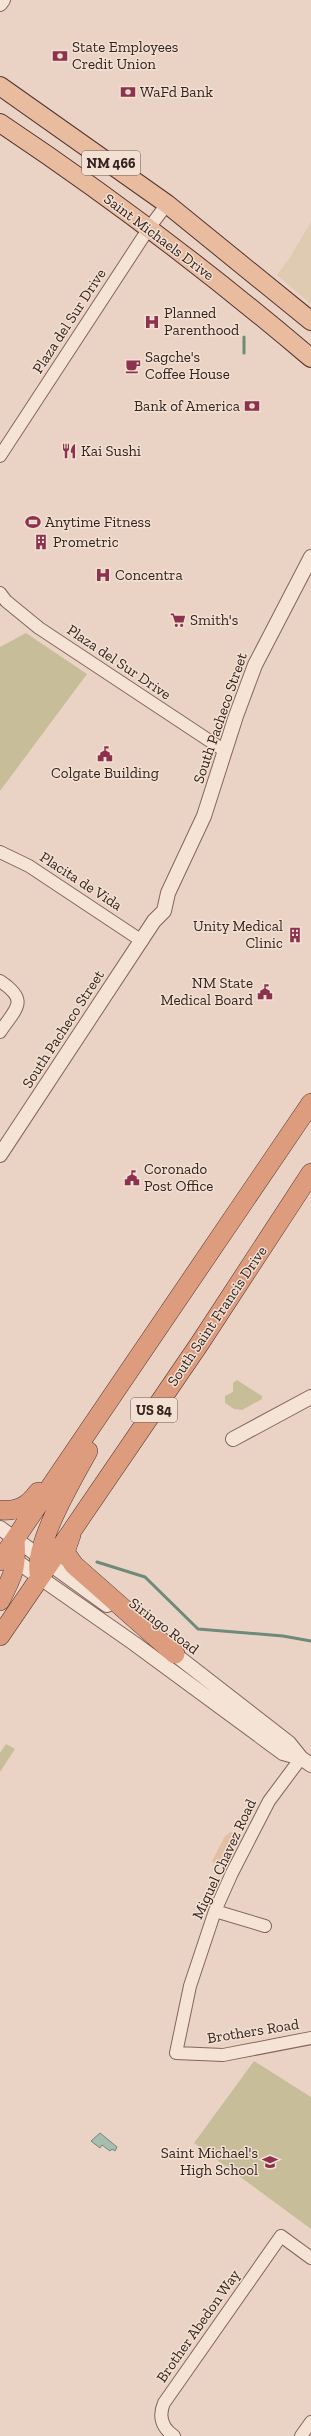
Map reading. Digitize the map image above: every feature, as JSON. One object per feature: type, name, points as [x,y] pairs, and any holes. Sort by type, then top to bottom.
[{"type":"highway","name":"US 84","points":[[6,1549],[311,1103]]},
{"type":"highway","name":"South Saint Francis Drive","points":[[0,1636],[43,1565],[72,1530],[258,1255],[311,1173]]},
{"type":"highway","points":[[258,1255],[311,1195]]},
{"type":"highway","points":[[43,1565],[45,1538],[77,1471],[136,1361]]},
{"type":"highway","points":[[0,1510],[14,1511],[27,1505],[87,1432]]},
{"type":"highway","points":[[72,1530],[65,1552],[74,1565],[175,1654]]},
{"type":"highway","points":[[0,1601],[13,1577],[6,1549]]},
{"type":"main road","name":"Saint Michaels Drive","points":[[0,86],[167,204],[311,321]]},
{"type":"main road","name":"Saint Michaels Drive","points":[[0,123],[149,228],[311,358]]},
{"type":"street","points":[[0,4],[3,0]]},
{"type":"street","name":"Plaza del Sur Drive","points":[[0,456],[149,228],[167,204]]},
{"type":"street","name":"South Pacheco Street","points":[[0,1155],[154,921],[152,914],[155,905],[168,893],[204,816],[255,665],[311,557]]},
{"type":"street","name":"Plaza del Sur Drive","points":[[0,593],[6,601],[40,628],[225,751]]},
{"type":"street","name":"Placita de Vida","points":[[0,852],[29,866],[142,940]]},
{"type":"street","points":[[0,981],[15,992],[18,999],[15,1009],[0,1032]]},
{"type":"street","points":[[233,1439],[311,1397]]},
{"type":"street","name":"Siringo Road","points":[[6,1549],[43,1565],[175,1654],[289,1743],[306,1761]]},
{"type":"street","name":"Siringo Road","points":[[6,1549],[43,1565],[268,1742],[283,1752],[306,1761]]},
{"type":"street","name":"Miguel Chavez Road","points":[[176,2053],[190,1986],[215,1911],[232,1873],[269,1801],[306,1761]]},
{"type":"street","points":[[215,1911],[265,1926]]},
{"type":"street","name":"Brothers Road","points":[[176,2053],[223,2055],[311,2038]]},
{"type":"street","name":"Brother Abedon Way","points":[[174,2436],[168,2432],[161,2418],[160,2411],[164,2403],[281,2236],[311,2258]]},
{"type":"street","points":[[301,2436],[311,2422]]},
{"type":"shaded area","points":[[311,222],[311,304],[277,275],[289,259]]},
{"type":"shaded area","points":[[26,633],[87,674],[0,791],[0,647]]},
{"type":"shaded area","points":[[237,1380],[262,1396],[262,1399],[242,1410],[234,1409],[225,1403],[225,1396],[233,1392],[233,1383]]},
{"type":"shaded area","points":[[6,1744],[15,1749],[0,1772],[0,1753]]},
{"type":"shaded area","name":"Saint Michael's High School","points":[[254,2061],[311,2097],[311,2229],[194,2143]]},
{"type":"shaded area","points":[[100,2133],[117,2147],[115,2151],[112,2149],[110,2151],[102,2145],[100,2148],[91,2141]]},
{"type":"sand","points":[[231,1832],[234,1833],[218,1867],[212,1861],[225,1836]]},
{"type":"waterway","points":[[244,337],[244,353]]},
{"type":"waterway","points":[[97,1562],[145,1577],[198,1629],[283,1636],[311,1641]]},
{"type":"place","name":"State Employees Credit Union","points":[[60,56]]},
{"type":"place","name":"WaFd Bank","points":[[128,92]]},
{"type":"place","name":"Planned Parenthood","points":[[152,322]]},
{"type":"place","name":"Sagche's Coffee House","points":[[133,366]]},
{"type":"place","name":"Bank of America","points":[[252,406]]},
{"type":"place","name":"Kai Sushi","points":[[69,451]]},
{"type":"place","name":"Anytime Fitness","points":[[33,522]]},
{"type":"place","name":"Prometric","points":[[41,542]]},
{"type":"place","name":"Concentra","points":[[103,575]]},
{"type":"place","name":"Smith's","points":[[178,620]]},
{"type":"place","name":"Colgate Building","points":[[105,754]]},
{"type":"place","name":"Unity Medical Clinic","points":[[295,935]]},
{"type":"place","name":"NM State Medical Board","points":[[265,992]]},
{"type":"place","name":"Coronado Post Office","points":[[132,1178]]},
{"type":"place","name":"Saint Michael's High School","points":[[270,2162]]}]
